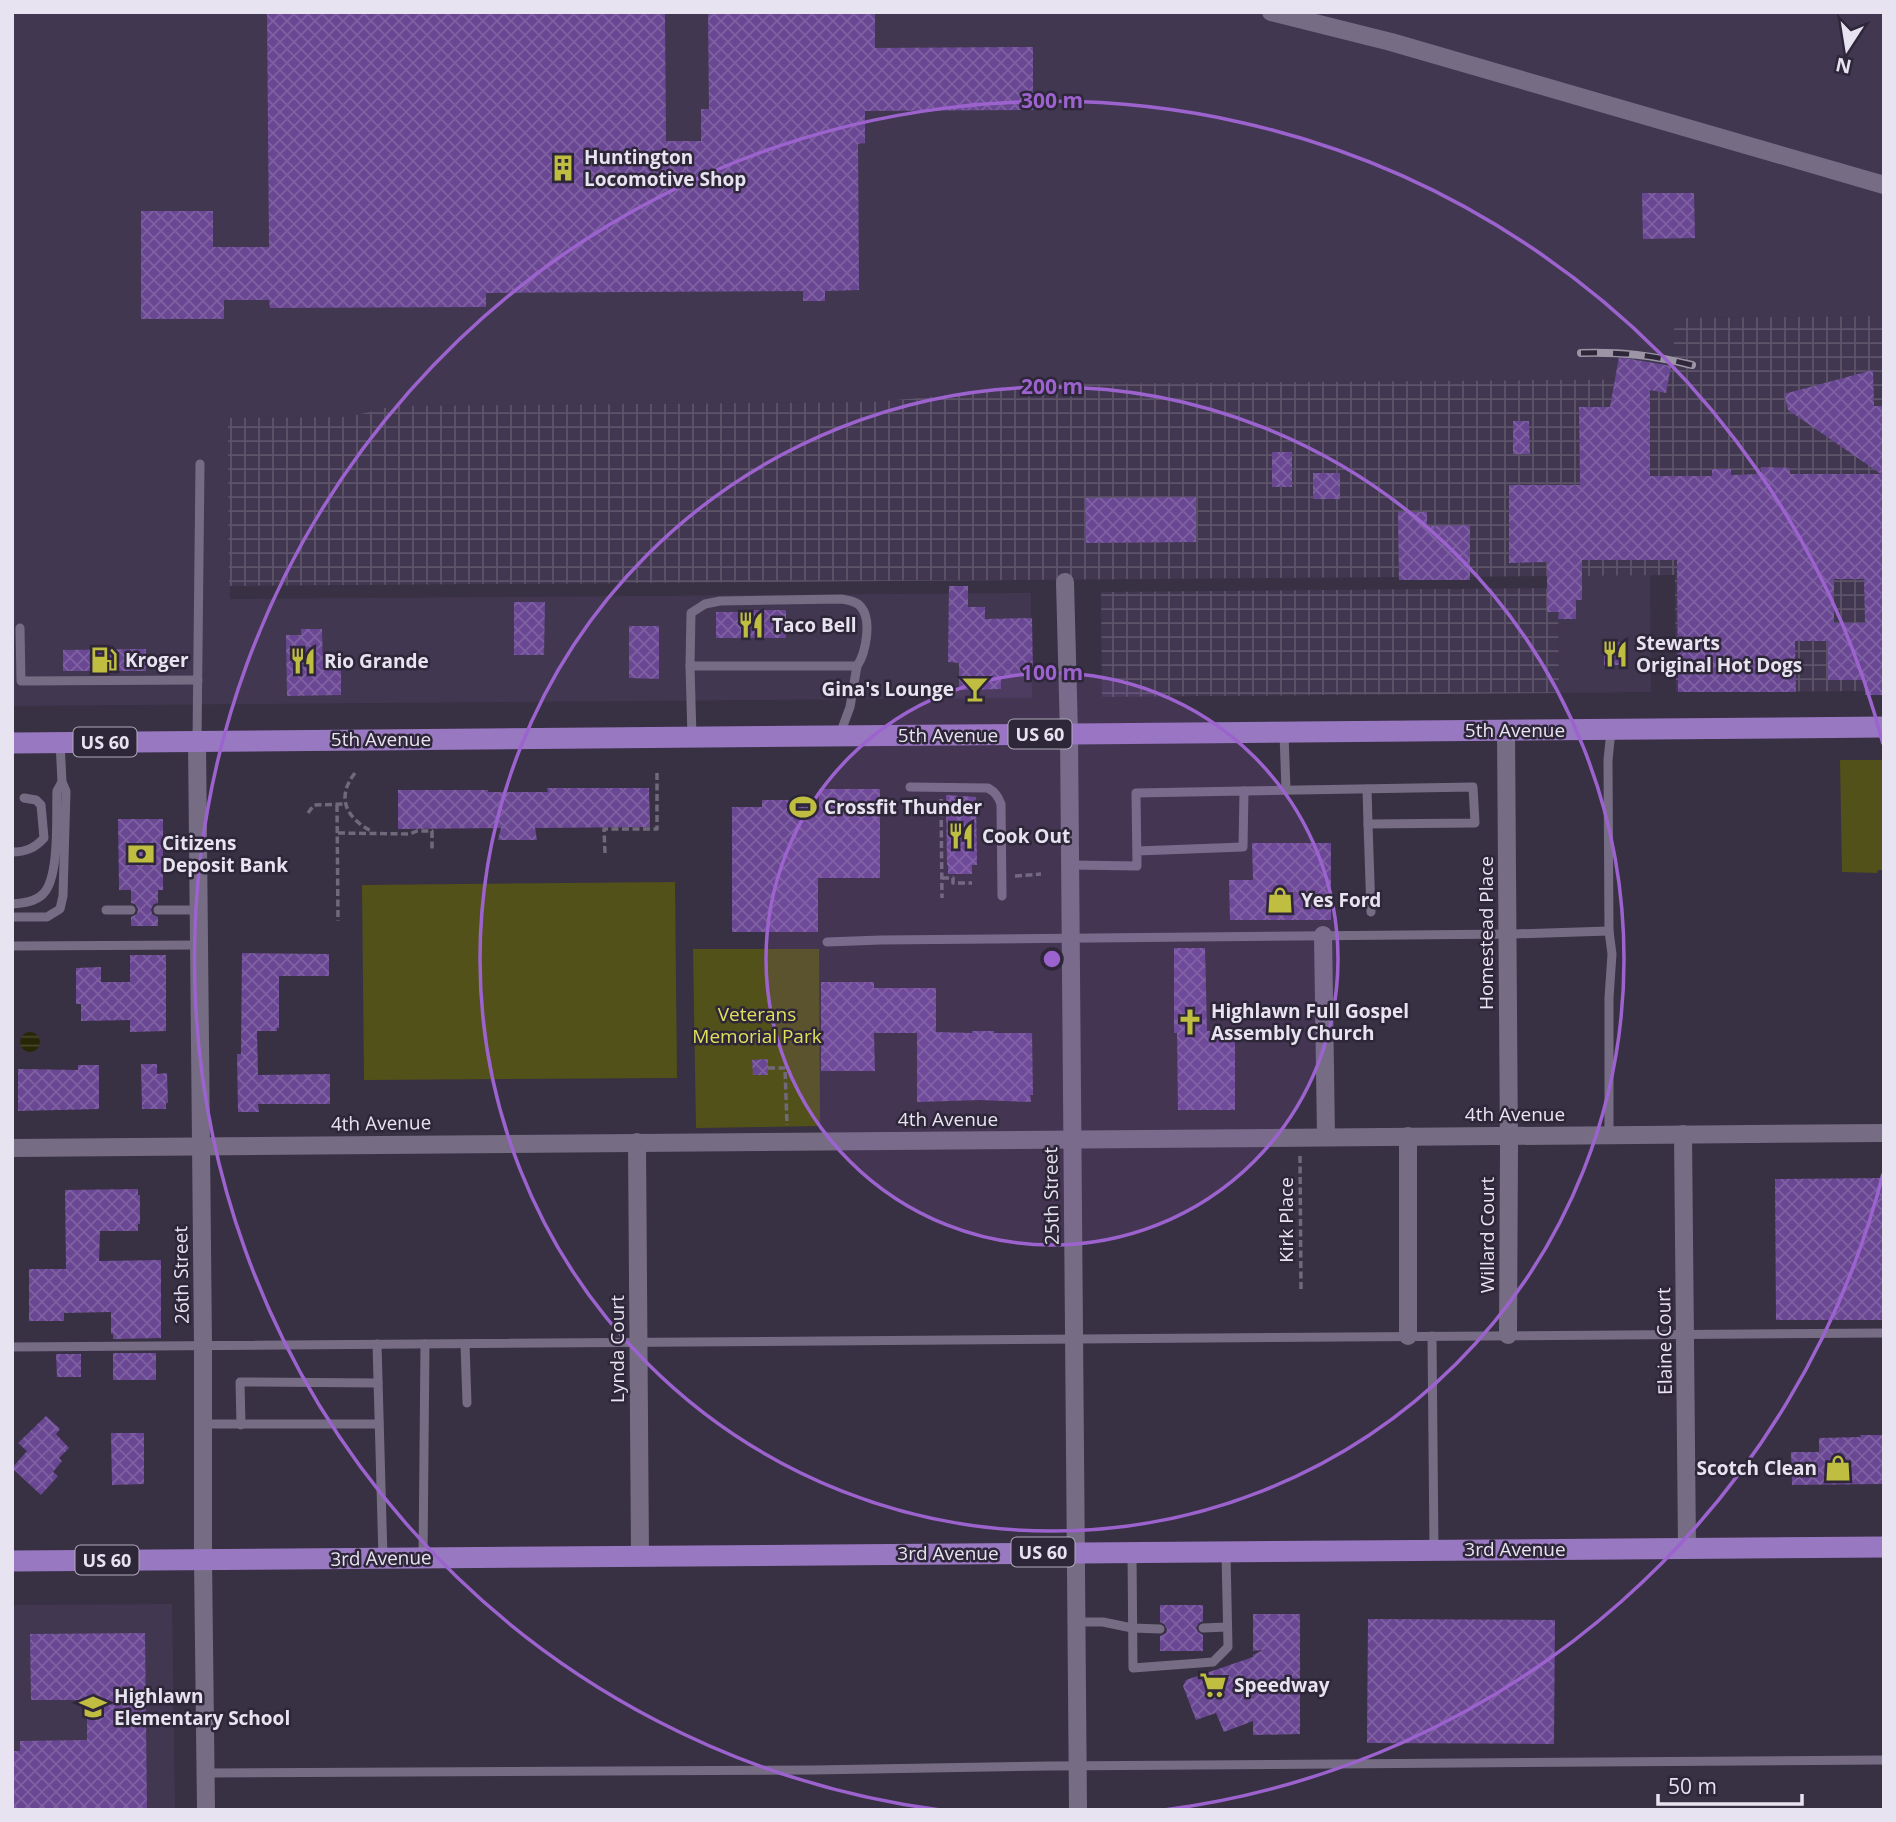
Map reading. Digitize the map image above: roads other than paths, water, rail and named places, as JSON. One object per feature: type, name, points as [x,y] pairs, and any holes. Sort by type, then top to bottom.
[{"type":"main road","name":"5th Avenue","points":[[12,743],[1884,727]]},
{"type":"main road","name":"3rd Avenue","points":[[12,1561],[1884,1547]]},
{"type":"street","points":[[1271,12],[1391,41],[1884,185]]},
{"type":"street","name":"25th Street","points":[[1065,582],[1071,865],[1078,1810]]},
{"type":"street","name":"Homestead Place","points":[[1506,731],[1508,1136]]},
{"type":"street","name":"26th Street","points":[[197,741],[206,1810]]},
{"type":"street","points":[[1323,935],[1326,1136]]},
{"type":"street","name":"4th Avenue","points":[[12,1147],[1884,1133]]},
{"type":"street","name":"Elaine Court","points":[[1683,1134],[1687,1548]]},
{"type":"street","points":[[1408,1136],[1408,1336]]},
{"type":"street","name":"Willard Court","points":[[1508,1136],[1508,1335]]},
{"type":"street","name":"Lynda Court","points":[[637,1142],[640,1556]]},
{"type":"lane","points":[[197,741],[200,464]]},
{"type":"lane","points":[[692,737],[691,613],[705,604],[720,601],[841,598],[862,608],[866,621],[866,644],[863,657],[857,666],[850,707],[839,735]]},
{"type":"lane","points":[[20,628],[21,681],[198,680]]},
{"type":"lane","points":[[690,666],[857,666]]},
{"type":"lane","points":[[1609,1135],[1609,998],[1612,954],[1609,931],[1608,760],[1611,729]]},
{"type":"lane","points":[[1284,732],[1286,790]]},
{"type":"lane","points":[[12,917],[47,917],[60,909],[64,896],[66,791],[62,782],[60,742]]},
{"type":"lane","points":[[12,904],[34,901],[45,893],[52,881],[55,865],[57,791],[62,782]]},
{"type":"lane","points":[[910,787],[988,788],[993,791],[1001,804],[1002,897]]},
{"type":"lane","points":[[1071,865],[1137,866],[1136,793],[1474,787],[1475,823],[1368,824]]},
{"type":"lane","points":[[1367,789],[1371,912]]},
{"type":"lane","points":[[1138,851],[1243,846],[1244,791]]},
{"type":"lane","points":[[12,852],[36,848],[44,838],[41,805],[36,800],[24,798]]},
{"type":"lane","points":[[106,910],[131,910]]},
{"type":"lane","points":[[158,910],[198,910]]},
{"type":"lane","points":[[827,942],[1609,931]]},
{"type":"lane","points":[[12,946],[199,945]]},
{"type":"lane","points":[[12,1347],[1884,1333]]},
{"type":"lane","points":[[1432,1336],[1434,1550]]},
{"type":"lane","points":[[377,1344],[383,1558]]},
{"type":"lane","points":[[423,1558],[425,1344]]},
{"type":"lane","points":[[465,1344],[467,1403]]},
{"type":"lane","points":[[241,1425],[240,1381],[378,1383]]},
{"type":"lane","points":[[203,1424],[379,1424]]},
{"type":"lane","points":[[1132,1552],[1133,1668],[1213,1662],[1227,1647],[1226,1551]]},
{"type":"lane","points":[[1077,1622],[1103,1622],[1132,1628],[1160,1629]]},
{"type":"lane","points":[[1203,1628],[1227,1627]]},
{"type":"lane","points":[[206,1773],[1884,1760]]},
{"type":"railway","points":[[1581,353],[1637,355],[1692,365]]},
{"type":"place","name":"Huntington Locomotive Shop","points":[[563,168]]},
{"type":"place","name":"Taco Bell","points":[[751,625]]},
{"type":"place","name":"Stewarts Original Hot Dogs","points":[[1615,654]]},
{"type":"place","name":"Kroger","points":[[104,660]]},
{"type":"place","name":"Rio Grande","points":[[303,661]]},
{"type":"place","name":"Gina's Lounge","points":[[975,689]]},
{"type":"place","name":"Crossfit Thunder","points":[[803,807]]},
{"type":"place","name":"Cook Out","points":[[961,836]]},
{"type":"place","name":"Citizens Deposit Bank","points":[[141,854]]},
{"type":"place","name":"Yes Ford","points":[[1280,900]]},
{"type":"place","name":"Highlawn Full Gospel Assembly Church","points":[[1190,1022]]},
{"type":"place","name":"Scotch Clean","points":[[1838,1468]]},
{"type":"place","name":"Speedway","points":[[1213,1685]]},
{"type":"place","name":"Highlawn Elementary School","points":[[93,1707]]},
{"type":"park label","name":"Veterans Memorial Park","points":[[757,1025]]}]
